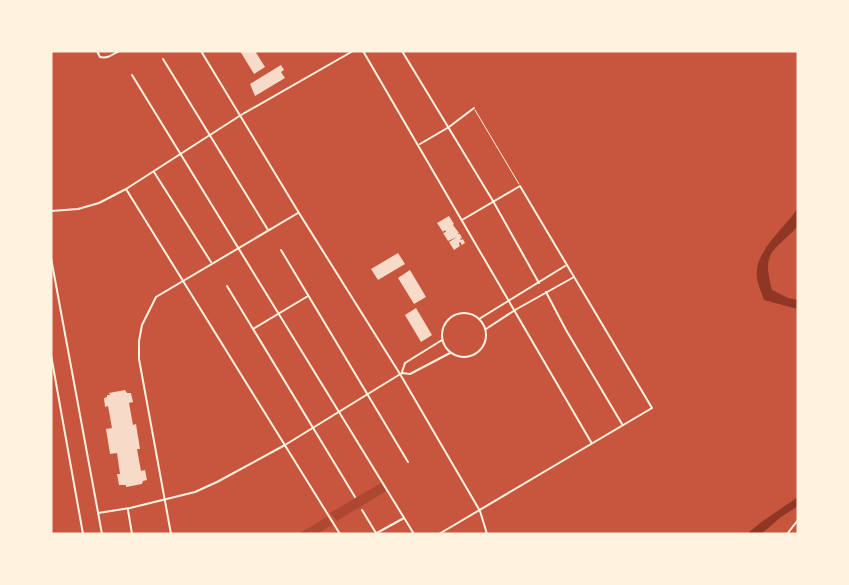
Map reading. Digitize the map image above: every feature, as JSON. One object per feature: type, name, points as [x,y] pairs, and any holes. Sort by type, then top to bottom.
[{"type":"street","points":[[97,51],[103,58],[119,51]]},
{"type":"street","points":[[201,51],[401,374],[480,511],[487,534]]},
{"type":"street","points":[[51,211],[78,209],[99,203],[127,189],[241,115],[353,51]]},
{"type":"street","points":[[363,51],[592,443]]},
{"type":"street","points":[[402,51],[539,283]]},
{"type":"street","points":[[163,59],[269,231]]},
{"type":"street","points":[[132,75],[414,534]]},
{"type":"street","points":[[419,145],[474,108]]},
{"type":"street","points":[[154,171],[212,263]]},
{"type":"street","points":[[439,534],[652,408],[520,186],[462,220]]},
{"type":"street","points":[[127,189],[340,534]]},
{"type":"street","points":[[171,534],[139,359],[142,325],[156,297],[299,213]]},
{"type":"street","points":[[281,250],[408,462]]},
{"type":"street","points":[[51,258],[102,534]]},
{"type":"street","points":[[478,319],[566,265]]},
{"type":"street","points":[[485,329],[573,276]]},
{"type":"street","points":[[227,286],[355,497]]},
{"type":"street","points":[[546,292],[622,425]]},
{"type":"street","points":[[253,329],[309,295]]},
{"type":"street","points":[[466,313],[478,319],[485,329],[483,345],[472,356],[450,353],[442,340],[443,327],[453,316],[466,313]]},
{"type":"street","points":[[401,374],[405,363],[442,340]]},
{"type":"street","points":[[98,513],[128,509],[195,492],[217,482],[285,445],[401,374],[410,374],[450,353]]},
{"type":"street","points":[[51,355],[83,534]]},
{"type":"street","points":[[128,509],[132,534]]},
{"type":"street","points":[[362,510],[376,534],[405,517]]},
{"type":"street","points":[[787,534],[798,520]]},
{"type":"lane","points":[[474,108],[520,186]]},
{"type":"shaded area","points":[[798,208],[798,226],[776,247],[768,267],[772,290],[798,300],[798,309],[764,300],[758,284],[757,268],[771,241]]},
{"type":"shaded area","points":[[381,483],[386,491],[337,521],[330,513]]},
{"type":"shaded area","points":[[798,497],[798,506],[761,534],[747,534],[760,523]]},
{"type":"shaded area","points":[[327,517],[332,525],[317,534],[298,534]]},
{"type":"building","points":[[240,51],[255,51],[265,67],[254,74]]},
{"type":"building","points":[[281,65],[285,78],[255,96],[250,84]]},
{"type":"building","points":[[449,216],[459,233],[457,234],[460,234],[460,239],[465,243],[462,245],[460,242],[460,246],[454,250],[449,242],[457,237],[448,241],[443,233],[445,230],[443,232],[437,223]]},
{"type":"building","points":[[398,253],[405,264],[378,280],[371,269]]},
{"type":"building","points":[[410,270],[426,297],[414,304],[398,278]]},
{"type":"building","points":[[416,308],[432,335],[421,342],[405,315]]},
{"type":"building","points":[[125,390],[131,393],[133,402],[129,403],[133,425],[136,424],[141,471],[145,470],[147,480],[142,484],[126,487],[119,485],[117,453],[110,454],[106,429],[112,428],[104,398],[110,395],[109,393]]}]
